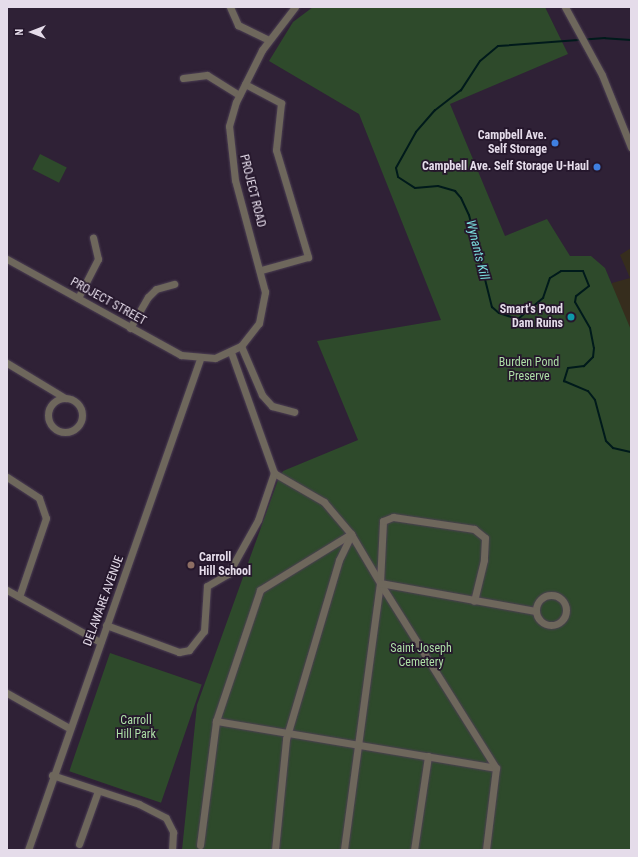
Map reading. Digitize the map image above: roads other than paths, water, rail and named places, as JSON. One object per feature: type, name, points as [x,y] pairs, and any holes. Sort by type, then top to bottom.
[{"type":"street","points":[[230,7],[238,25],[269,40]]},
{"type":"street","name":"PROJECT ROAD","points":[[200,359],[231,352],[241,346],[255,331],[263,314],[265,292],[261,270],[235,180],[228,142],[239,95],[269,40],[295,7]]},
{"type":"street","points":[[565,7],[591,55],[630,143]]},
{"type":"street","points":[[183,78],[207,75],[239,95]]},
{"type":"street","points":[[245,84],[281,104],[276,150],[308,257],[261,270]]},
{"type":"street","points":[[78,298],[97,264],[93,238]]},
{"type":"street","name":"PROJECT STREET","points":[[7,259],[181,355],[200,359]]},
{"type":"street","points":[[130,328],[148,297],[156,289],[174,284]]},
{"type":"street","points":[[241,346],[262,395],[272,406],[294,412]]},
{"type":"street","points":[[106,625],[179,652],[189,650],[204,631],[207,586],[228,574],[258,520],[274,473],[231,352]]},
{"type":"street","name":"DELAWARE AVENUE","points":[[28,850],[52,775],[200,359]]},
{"type":"street","points":[[7,363],[79,405],[82,416],[77,426],[62,432],[52,426],[48,416],[54,401],[65,398]]},
{"type":"street","points":[[274,473],[324,502],[351,534],[496,768],[486,850]]},
{"type":"street","points":[[7,477],[39,498],[46,518],[19,597]]},
{"type":"street","points":[[344,850],[380,583],[383,521],[393,517],[474,529],[485,538],[484,560],[474,601]]},
{"type":"street","points":[[200,846],[216,721],[260,590],[351,534]]},
{"type":"street","points":[[275,850],[289,732],[339,560],[351,534]]},
{"type":"street","points":[[380,583],[536,611]]},
{"type":"street","points":[[7,590],[100,642]]},
{"type":"street","points":[[550,595],[562,601],[566,610],[563,619],[549,625],[540,621],[536,611],[541,599],[550,595]]},
{"type":"street","points":[[7,693],[69,728]]},
{"type":"street","points":[[216,721],[358,743],[496,768]]},
{"type":"street","points":[[414,850],[428,756]]},
{"type":"street","points":[[52,775],[98,791],[166,818],[173,832],[172,850]]},
{"type":"street","points":[[79,844],[98,791]]},
{"type":"waterway","name":"Wynants Kill","points":[[631,40],[605,38],[498,46],[480,61],[461,90],[435,110],[416,132],[396,168],[398,177],[415,188],[438,186],[455,191],[461,198],[469,215],[492,307],[499,313],[518,319],[543,298],[550,278],[561,271],[583,271],[589,286],[576,296],[575,302],[590,328],[594,348],[593,357],[584,366],[568,368],[564,381],[588,391],[595,400],[606,441],[613,448],[631,452]]},
{"type":"place","name":"Campbell Ave. Self Storage","points":[[555,143]]},
{"type":"place","name":"Campbell Ave. Self Storage U-Haul","points":[[597,167]]},
{"type":"place","name":"Smart's Pond Dam Ruins","points":[[571,317]]},
{"type":"place","name":"Carroll Hill School","points":[[191,565]]},
{"type":"park label","name":"Burden Pond Preserve","points":[[529,370]]},
{"type":"park label","name":"Saint Joseph Cemetery","points":[[421,656]]},
{"type":"park label","name":"Carroll Hill Park","points":[[136,728]]}]
